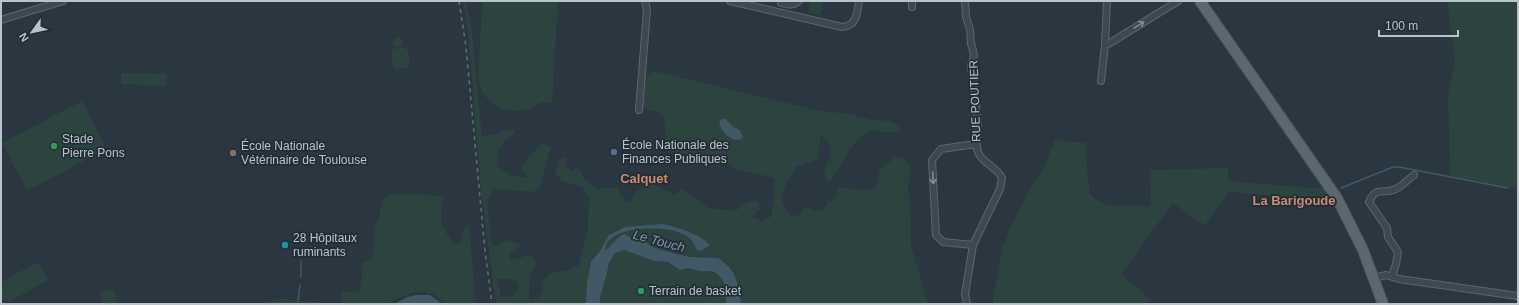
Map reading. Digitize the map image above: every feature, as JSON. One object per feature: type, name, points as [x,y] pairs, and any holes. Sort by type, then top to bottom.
[{"type":"main road","points":[[1200,1],[1297,138],[1324,172],[1352,215],[1363,238],[1387,304]]},
{"type":"main road","points":[[1376,277],[1383,304]]},
{"type":"street","points":[[1,20],[63,1]]},
{"type":"street","points":[[639,110],[647,10],[644,1]]},
{"type":"street","points":[[730,1],[842,27],[851,25],[856,19],[859,1]]},
{"type":"street","points":[[781,3],[790,5],[796,4],[799,1]]},
{"type":"street","name":"RUE POUTIER","points":[[965,1],[966,17],[970,29],[971,44],[974,56],[972,71],[978,132],[976,144],[982,160],[996,168],[1002,178],[1000,189],[973,245],[965,294],[967,304]]},
{"type":"street","points":[[1101,81],[1105,45],[1107,1]]},
{"type":"street","points":[[1105,45],[1178,1]]},
{"type":"street","points":[[973,245],[943,242],[936,235],[932,160],[941,149],[976,144]]},
{"type":"street","points":[[1392,276],[1398,252],[1388,237],[1386,228],[1369,202],[1371,197],[1380,190],[1392,191],[1414,176]]},
{"type":"street","points":[[1376,277],[1386,275],[1399,279],[1518,296]]},
{"type":"green space","points":[[463,1],[466,1],[472,32],[482,137],[509,129],[516,133],[507,139],[503,144],[496,166],[513,176],[528,178],[521,167],[528,157],[543,143],[551,147],[540,187],[533,192],[494,189],[487,204],[492,245],[496,246],[507,240],[520,244],[517,250],[510,254],[510,259],[532,255],[536,263],[529,286],[529,300],[539,298],[543,281],[553,272],[565,271],[578,266],[588,227],[589,196],[582,187],[562,181],[555,173],[559,160],[565,157],[565,166],[572,171],[578,166],[584,178],[597,189],[618,187],[621,197],[630,203],[635,193],[650,181],[675,195],[682,189],[709,208],[735,211],[747,202],[757,201],[761,208],[752,217],[761,221],[772,216],[774,179],[771,177],[733,169],[730,164],[668,151],[666,149],[664,117],[659,112],[645,109],[642,105],[645,78],[653,71],[825,112],[845,113],[872,120],[891,121],[902,129],[893,133],[876,130],[864,135],[852,147],[829,183],[824,173],[829,158],[830,143],[821,135],[818,159],[796,167],[785,186],[782,197],[785,209],[790,216],[799,215],[806,206],[816,211],[822,211],[828,202],[834,200],[838,188],[875,190],[880,169],[895,157],[903,157],[911,166],[908,187],[911,218],[911,245],[928,304],[741,304],[734,274],[729,267],[718,258],[690,257],[676,254],[655,248],[644,241],[633,239],[624,234],[605,251],[609,241],[618,234],[646,228],[676,232],[688,238],[694,246],[694,235],[662,224],[625,227],[612,232],[594,258],[590,267],[586,304],[496,304],[481,190],[468,29]],"holes":[[[498,279],[511,279],[518,282],[519,290],[512,296],[501,297]]]},
{"type":"green space","points":[[484,1],[558,1],[552,103],[540,103],[525,110],[508,110],[500,108],[494,104],[483,93],[478,77],[482,8]]},
{"type":"green space","points":[[810,1],[824,1],[820,15],[808,12]]},
{"type":"green space","points":[[1447,1],[1518,1],[1518,189],[1450,176],[1448,95],[1455,62]]},
{"type":"green space","points":[[397,37],[403,40],[399,48],[394,46],[392,43]]},
{"type":"green space","points":[[405,47],[408,51],[410,65],[408,67],[396,69],[393,67],[391,51],[393,49]]},
{"type":"green space","points":[[121,73],[167,74],[166,86],[121,84]]},
{"type":"green space","name":"Stade Pierre Pons","points":[[82,101],[106,149],[27,191],[2,143]]},
{"type":"green space","points":[[1055,140],[1086,143],[1090,195],[1106,205],[1151,206],[1150,170],[1228,168],[1228,181],[1325,189],[1331,199],[1298,198],[1229,192],[1204,226],[1173,203],[1121,274],[1150,299],[1146,304],[993,304],[1002,251],[1010,228],[1044,167]]},
{"type":"green space","points":[[408,194],[444,196],[441,217],[443,227],[456,245],[461,243],[463,229],[469,225],[476,304],[445,304],[434,294],[415,292],[398,298],[389,304],[340,304],[342,292],[360,291],[363,262],[372,259],[374,228],[380,215],[381,202],[388,195]]},
{"type":"green space","points":[[624,250],[654,261],[691,267],[701,271],[709,271],[721,276],[726,286],[726,304],[600,304],[600,297],[609,263],[615,253]]},
{"type":"green space","points":[[38,262],[48,280],[10,301],[1,299],[1,282]]},
{"type":"green space","points":[[115,289],[117,304],[102,304],[100,291]]},
{"type":"green space","points":[[280,299],[333,304],[265,304],[266,302]]},
{"type":"water","points":[[725,118],[733,127],[740,130],[743,138],[738,140],[734,139],[724,133],[720,126],[720,120]]},
{"type":"water","points":[[662,224],[695,234],[710,245],[700,251],[690,239],[678,232],[648,229],[624,232],[614,236],[608,242],[605,251],[624,234],[633,239],[644,241],[655,248],[676,254],[690,257],[718,258],[729,267],[734,274],[739,288],[741,304],[726,304],[726,288],[722,280],[715,273],[688,268],[680,270],[668,262],[654,261],[624,250],[615,253],[609,263],[600,297],[600,304],[586,304],[587,282],[591,262],[600,251],[609,235],[625,227]]},
{"type":"water","points":[[416,295],[430,295],[442,304],[394,304]]},
{"type":"waterway","points":[[1341,188],[1393,167],[1508,188]]},
{"type":"waterway","points":[[301,261],[301,277]]},
{"type":"waterway","points":[[298,301],[300,285]]},
{"type":"railway","points":[[459,1],[466,47],[485,251],[492,304]]},
{"type":"place","name":"Stade Pierre Pons","points":[[54,146]]},
{"type":"place","name":"École Nationale des Finances Publiques","points":[[614,152]]},
{"type":"place","name":"École Nationale Vétérinaire de Toulouse","points":[[233,153]]},
{"type":"place","name":"28 Hôpitaux ruminants","points":[[285,245]]},
{"type":"place","name":"Terrain de basket","points":[[641,291]]},
{"type":"district","name":"Calquet","points":[[644,178]]},
{"type":"district","name":"La Barigoude","points":[[1294,200]]},
{"type":"water label","name":"Le Touch","points":[[659,241]]}]
